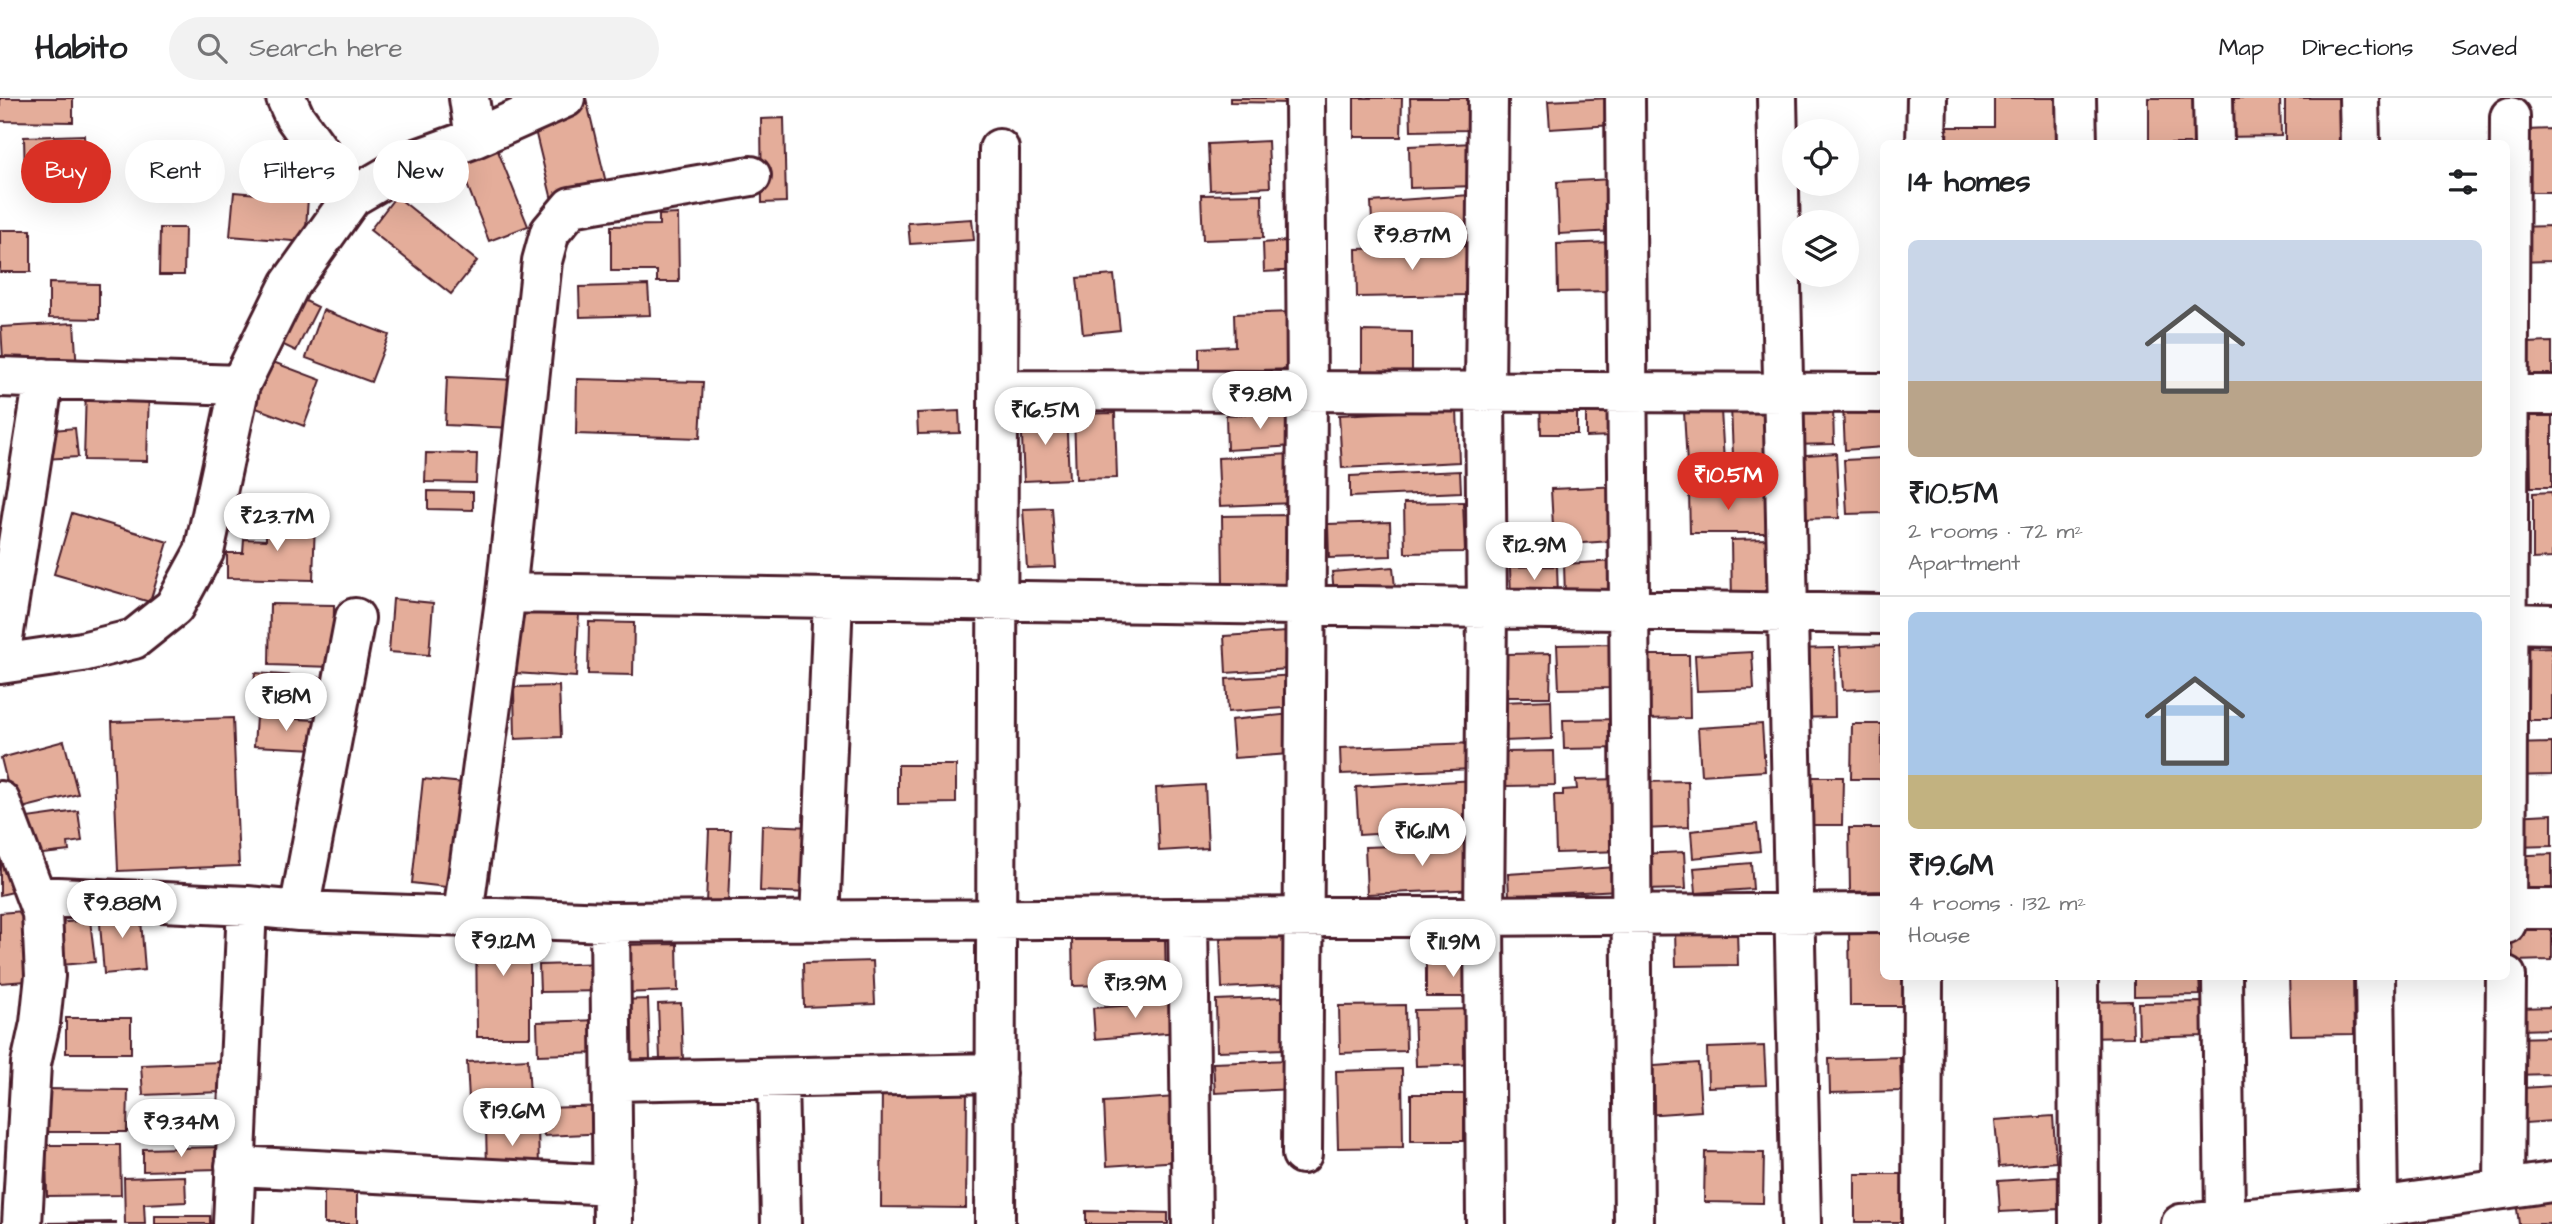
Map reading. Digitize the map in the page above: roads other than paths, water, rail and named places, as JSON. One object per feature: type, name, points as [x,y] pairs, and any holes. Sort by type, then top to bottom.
[{"type":"street","points":[[286,98],[294,116],[311,140]]},
{"type":"street","points":[[469,98],[475,138]]},
{"type":"street","points":[[359,193],[417,159],[475,138],[565,98]]},
{"type":"street","points":[[1302,1154],[1307,391],[1305,98]]},
{"type":"street","points":[[1486,1224],[1484,916],[1488,98]]},
{"type":"street","points":[[1625,98],[1634,1224]]},
{"type":"street","points":[[1777,98],[1801,1224]]},
{"type":"street","points":[[1926,140],[1927,98]]},
{"type":"street","points":[[2076,98],[2077,140]]},
{"type":"street","points":[[2213,98],[2214,140]]},
{"type":"street","points":[[2359,98],[2360,140]]},
{"type":"street","points":[[2510,117],[2510,140]]},
{"type":"street","points":[[995,1224],[999,149]]},
{"type":"street","points":[[463,915],[506,593],[542,261],[550,232],[571,208],[751,176]]},
{"type":"street","points":[[0,664],[82,652],[134,639],[174,607],[204,552],[240,384],[290,284],[348,203]]},
{"type":"street","points":[[0,377],[240,384]]},
{"type":"street","points":[[0,657],[44,379]]},
{"type":"street","points":[[998,390],[1880,393]]},
{"type":"street","points":[[2510,395],[2552,395]]},
{"type":"street","points":[[506,593],[1880,614]]},
{"type":"street","points":[[820,921],[833,598]]},
{"type":"street","points":[[299,911],[355,618]]},
{"type":"street","points":[[2510,623],[2552,624]]},
{"type":"street","points":[[3,819],[42,913],[45,975],[40,1023],[16,1063],[22,1224]]},
{"type":"street","points":[[37,896],[299,911],[610,922],[1880,913]]},
{"type":"street","points":[[233,1224],[247,906]]},
{"type":"street","points":[[2510,909],[2552,909]]},
{"type":"street","points":[[1188,918],[1192,1224]]},
{"type":"street","points":[[610,922],[613,1224]]},
{"type":"street","points":[[1922,1224],[1923,980]]},
{"type":"street","points":[[2078,980],[2079,1224]]},
{"type":"street","points":[[2222,980],[2225,1219]]},
{"type":"street","points":[[2375,980],[2378,1207]]},
{"type":"street","points":[[2504,1189],[2506,980]]},
{"type":"street","points":[[612,1081],[996,1073]]},
{"type":"street","points":[[778,1077],[781,1224]]},
{"type":"street","points":[[235,1166],[613,1185]]},
{"type":"street","points":[[2181,1224],[2378,1207],[2552,1182]]}]
